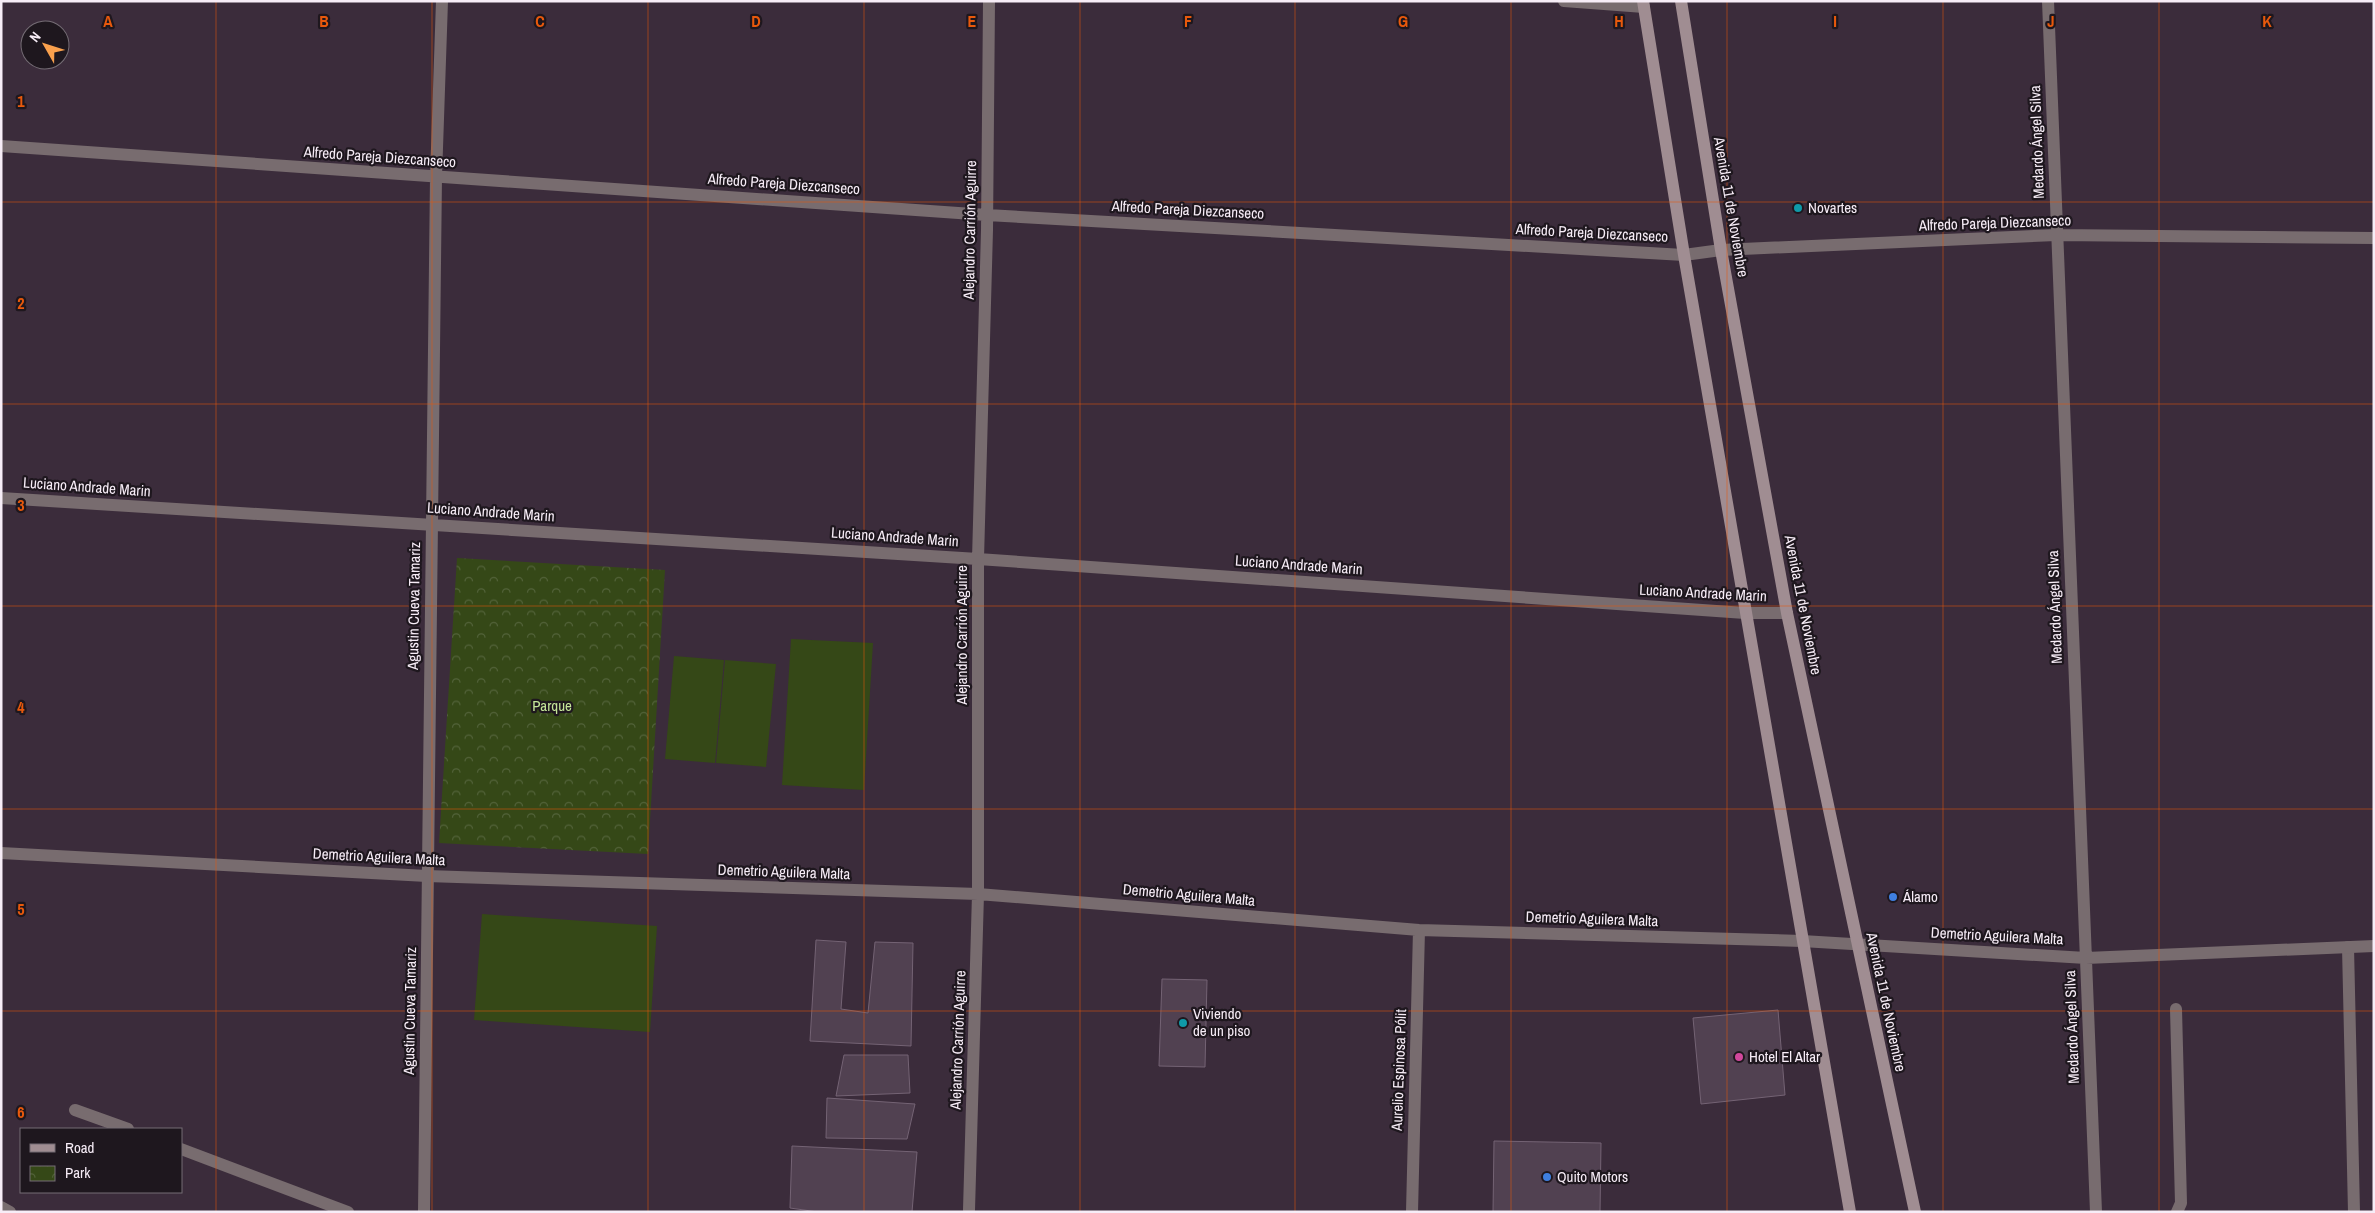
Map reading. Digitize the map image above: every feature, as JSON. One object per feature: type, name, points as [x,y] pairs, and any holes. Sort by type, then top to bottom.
[{"type":"street","name":"Agustin Cueva Tamariz","points":[[424,1212],[436,177],[442,1]]},
{"type":"street","name":"Alejandro Carrión Aguirre","points":[[969,1210],[978,894],[978,559],[987,215],[989,1]]},
{"type":"street","points":[[1564,1],[1644,4],[1684,255],[1745,613],[1850,1212]]},
{"type":"street","name":"Avenida 11 de Noviembre","points":[[1681,1],[1721,250],[1787,613],[1915,1212]]},
{"type":"street","name":"Medardo Ángel Silva","points":[[2048,1],[2096,1212]]},
{"type":"street","name":"Alfredo Pareja Diezcanseco","points":[[1,146],[987,215],[1684,255],[1721,250],[2056,235],[2374,238]]},
{"type":"street","name":"Luciano Andrade Marin","points":[[1,498],[978,559],[1745,613],[1787,613]]},
{"type":"street","name":"Demetrio Aguilera Malta","points":[[1,853],[427,876],[978,894],[1419,930],[1802,941],[2086,958],[2374,946]]},
{"type":"street","name":"Aurelio Espinosa Pólit","points":[[1412,1212],[1419,930]]},
{"type":"street","points":[[2348,947],[2354,1212]]},
{"type":"street","points":[[2176,1009],[2181,1203],[2177,1212]]},
{"type":"street","points":[[75,1110],[125,1128]]},
{"type":"street","points":[[182,1149],[348,1212]]},
{"type":"street","points":[[1,1207],[10,1212]]},
{"type":"green space","name":"Parque","points":[[457,558],[665,570],[648,854],[439,843]]},
{"type":"green space","points":[[791,639],[873,643],[864,790],[782,785]]},
{"type":"green space","points":[[674,656],[724,660],[715,763],[665,759]]},
{"type":"green space","points":[[725,660],[776,664],[766,767],[716,763]]},
{"type":"green space","points":[[482,914],[657,926],[650,1032],[474,1020]]},
{"type":"building","points":[[816,940],[846,942],[841,1009],[868,1013],[875,942],[913,943],[911,1046],[810,1041]]},
{"type":"building","name":"Viviendo de un piso","points":[[1162,979],[1207,980],[1205,1067],[1159,1066]]},
{"type":"building","name":"Hotel El Altar","points":[[1778,1010],[1785,1095],[1701,1104],[1693,1018]]},
{"type":"building","points":[[844,1055],[908,1055],[910,1093],[836,1096]]},
{"type":"building","points":[[827,1098],[915,1104],[907,1139],[826,1138]]},
{"type":"building","name":"Quito Motors","points":[[1494,1141],[1601,1143],[1600,1212],[1493,1212]]},
{"type":"building","points":[[792,1146],[917,1152],[912,1212],[818,1212],[790,1208]]},
{"type":"place","name":"Novartes","points":[[1798,208]]},
{"type":"place","name":"Álamo","points":[[1893,897]]},
{"type":"place","name":"Viviendo de un piso","points":[[1183,1023]]},
{"type":"place","name":"Hotel El Altar","points":[[1739,1057]]},
{"type":"place","name":"Quito Motors","points":[[1547,1177]]}]
